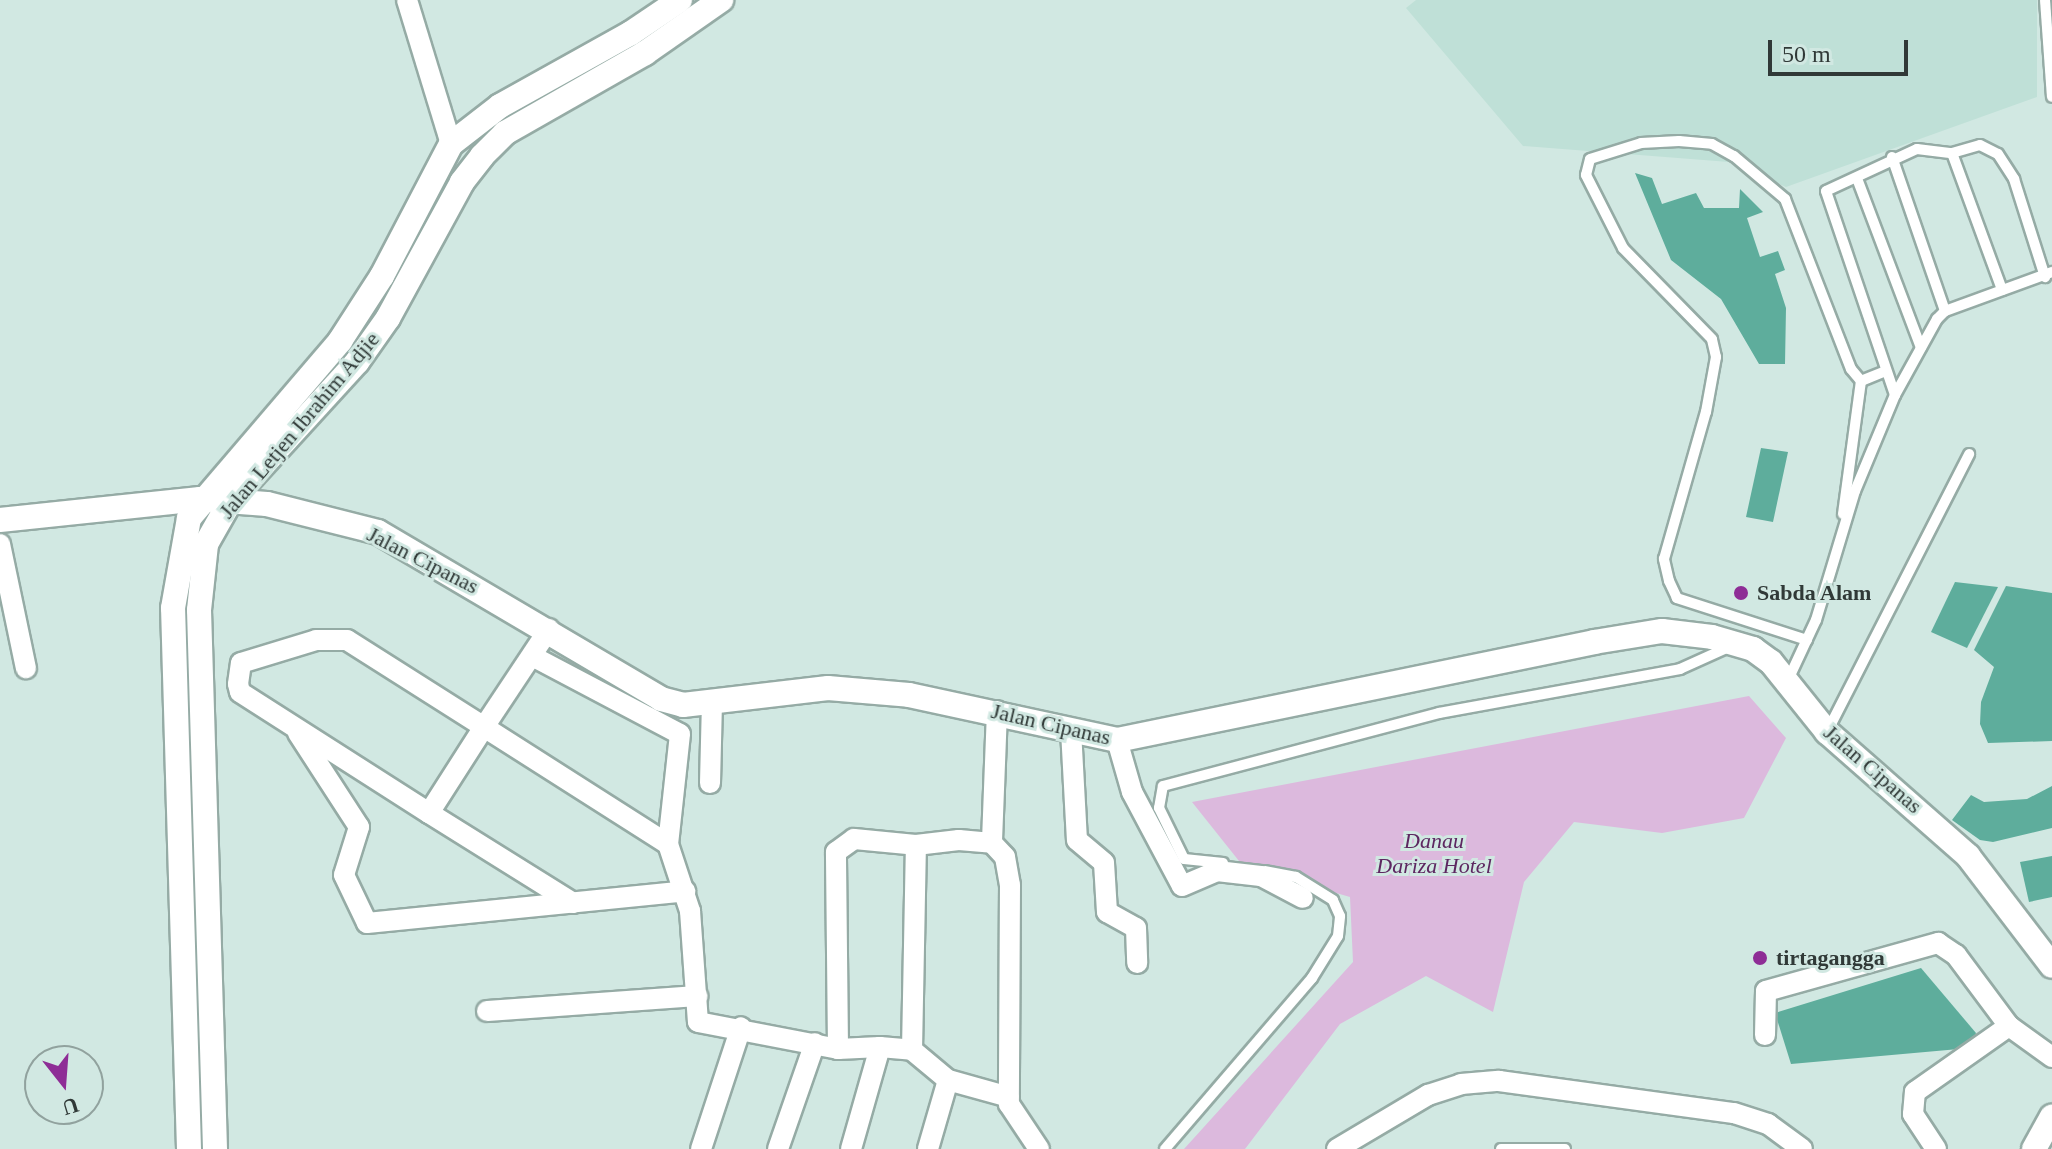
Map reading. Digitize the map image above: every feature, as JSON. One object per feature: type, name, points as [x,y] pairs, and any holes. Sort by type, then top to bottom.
[{"type":"street","points":[[407,0],[451,144]]},
{"type":"street","name":"Jalan Letjen Ibrahim Adjie","points":[[215,1149],[199,587],[206,544],[231,500],[357,362],[482,156],[539,111],[638,43],[680,0]]},
{"type":"street","name":"Jalan Letjen Ibrahim Adjie","points":[[189,1149],[173,608],[181,543],[200,499],[340,341],[382,276],[451,144],[500,106],[638,43],[721,0]]},
{"type":"street","name":"Jalan Cipanas","points":[[0,520],[200,499],[279,506],[378,532],[549,629],[661,699],[683,705],[828,688],[997,711],[1117,740],[1648,633],[1736,643],[1771,662],[1827,732],[1968,856],[2052,966]]},
{"type":"street","points":[[0,544],[26,668]]},
{"type":"street","points":[[429,813],[549,629]]},
{"type":"street","points":[[573,903],[240,692],[237,667],[334,638],[347,640],[668,844]]},
{"type":"street","points":[[532,656],[680,734],[668,844],[685,891],[697,957],[698,1022],[741,1027],[838,1049],[880,1047],[912,1050],[948,1080],[1009,1097]]},
{"type":"street","points":[[710,783],[712,703]]},
{"type":"street","points":[[992,843],[997,711]]},
{"type":"street","points":[[294,726],[359,827],[344,875],[367,923],[685,891]]},
{"type":"street","points":[[1071,730],[1077,840],[1104,863],[1107,912],[1136,928],[1137,963]]},
{"type":"street","points":[[1117,740],[1132,792],[1182,886],[1217,871],[1261,876],[1303,898]]},
{"type":"street","points":[[838,1049],[836,852],[854,839],[916,845],[959,840],[992,843],[1005,857],[1010,885],[1009,1097],[1039,1149]]},
{"type":"street","points":[[912,1050],[916,845]]},
{"type":"street","points":[[1765,1035],[1766,991],[1938,943],[1956,955],[2009,1026],[2052,1057]]},
{"type":"street","points":[[487,1011],[697,996]]},
{"type":"street","points":[[1936,1149],[1913,1114],[1915,1092],[2009,1026]]},
{"type":"street","points":[[701,1149],[741,1027]]},
{"type":"street","points":[[778,1149],[815,1043]]},
{"type":"street","points":[[851,1149],[880,1047]]},
{"type":"street","points":[[928,1149],[948,1080]]},
{"type":"street","points":[[1337,1149],[1428,1095],[1461,1084],[1499,1081],[1734,1113],[1768,1124],[1802,1149]]},
{"type":"street","points":[[2034,1149],[2052,1117]]},
{"type":"lane","points":[[2045,0],[2052,97]]},
{"type":"lane","points":[[1807,640],[1677,598],[1669,581],[1664,559],[1716,357],[1712,339],[1623,248],[1586,175],[1590,159],[1641,143],[1712,144],[1780,192],[1851,369],[1861,381],[1842,526]]},
{"type":"lane","points":[[1787,682],[1807,640],[1842,526],[1895,395],[1921,348],[1945,311],[2048,275],[2014,179],[1998,154],[1980,145],[1952,153],[1917,149],[1892,157],[1858,181],[1826,191],[1825,197],[1895,395]]},
{"type":"lane","points":[[1952,153],[2002,290]]},
{"type":"lane","points":[[1892,157],[1945,311]]},
{"type":"lane","points":[[1858,181],[1921,348]]},
{"type":"lane","points":[[1861,381],[1886,371]]},
{"type":"lane","points":[[1827,732],[1969,454]]},
{"type":"lane","points":[[1165,1149],[1312,978],[1338,936],[1340,916],[1333,900],[1296,877],[1184,859],[1159,808],[1163,786],[1439,713],[1680,669],[1736,643]]},
{"type":"lane","points":[[1501,1149],[1565,1149]]},
{"type":"shaded area","points":[[1416,0],[2037,0],[2037,97],[1786,187],[1729,162],[1523,146],[1406,8]]},
{"type":"shaded area","points":[[1635,173],[1652,178],[1662,204],[1696,193],[1704,208],[1739,208],[1740,189],[1763,212],[1747,218],[1760,257],[1778,251],[1785,270],[1775,274],[1786,308],[1785,364],[1759,364],[1721,299],[1671,260]]},
{"type":"shaded area","points":[[1761,448],[1788,452],[1773,522],[1746,517]]},
{"type":"shaded area","points":[[1955,582],[1998,587],[1967,648],[1931,632]]},
{"type":"shaded area","points":[[2006,586],[2052,593],[2052,741],[1988,743],[1980,724],[1981,702],[1994,667],[1974,650]]},
{"type":"shaded area","points":[[2052,786],[2052,828],[1993,842],[1980,840],[1952,820],[1971,795],[1984,802],[2027,799]]},
{"type":"shaded area","points":[[2052,856],[2052,897],[2029,902],[2020,862]]},
{"type":"shaded area","points":[[1921,968],[1976,1033],[1970,1048],[1791,1064],[1775,1013]]},
{"type":"green space","name":"Danau Dariza Hotel","points":[[1749,696],[1786,738],[1744,818],[1662,833],[1574,822],[1524,882],[1493,1012],[1426,976],[1340,1024],[1245,1149],[1184,1149],[1353,962],[1350,897],[1243,866],[1192,802]]},
{"type":"place","name":"Sabda Alam","points":[[1741,593]]},
{"type":"place","name":"tirtagangga","points":[[1760,958]]}]
